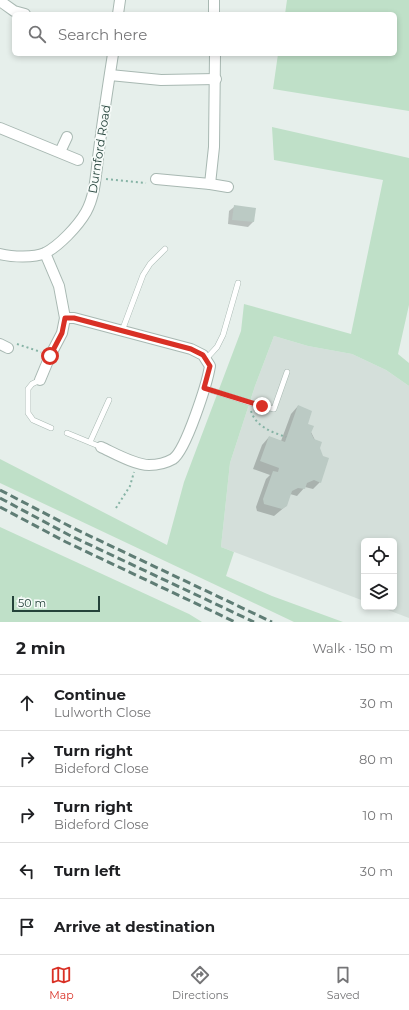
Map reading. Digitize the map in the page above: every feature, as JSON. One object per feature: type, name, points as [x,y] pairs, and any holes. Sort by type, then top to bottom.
[{"type":"street","points":[[118,12],[120,0]]},
{"type":"street","points":[[214,0],[214,12]]},
{"type":"street","points":[[0,1],[20,12]]},
{"type":"street","name":"Durnford Road","points":[[1,257],[24,257],[45,253],[61,241],[78,224],[86,212],[96,178],[113,56]]},
{"type":"street","points":[[210,184],[214,147],[215,56]]},
{"type":"street","points":[[110,75],[161,80],[216,79]]},
{"type":"street","points":[[1,131],[78,160]]},
{"type":"street","points":[[60,152],[67,137]]},
{"type":"street","points":[[156,179],[228,187]]},
{"type":"street","points":[[40,380],[62,333],[65,318],[59,286],[45,253]]},
{"type":"street","points":[[65,318],[74,318],[191,349],[203,355],[210,366],[204,388],[185,440],[180,451],[173,459],[161,464],[150,465],[137,462],[101,447]]},
{"type":"lane","points":[[122,331],[142,275],[150,264],[165,249]]},
{"type":"lane","points":[[206,359],[217,347],[223,335],[238,283]]},
{"type":"lane","points":[[204,388],[274,409],[287,372]]},
{"type":"lane","points":[[40,380],[32,384],[28,389],[28,413],[33,420],[50,428]]},
{"type":"lane","points":[[90,442],[109,400]]},
{"type":"lane","points":[[67,433],[101,447]]},
{"type":"path","points":[[96,178],[146,183],[156,179]]},
{"type":"path","points":[[7,345],[50,356]]},
{"type":"path","points":[[251,403],[250,410],[257,422],[265,429],[286,437]]},
{"type":"path","points":[[116,508],[130,486],[137,462]]},
{"type":"shaded area","points":[[274,336],[308,346],[352,354],[386,370],[409,386],[409,618],[388,610],[397,610],[397,538],[361,538],[361,600],[221,547],[230,463],[255,386]]},
{"type":"green space","points":[[287,0],[409,0],[409,111],[273,89],[278,56],[397,56],[397,12],[285,12]]},
{"type":"green space","points":[[272,127],[409,158],[409,305],[398,354],[409,363],[409,386],[386,370],[352,354],[308,346],[274,336],[255,386],[230,463],[221,547],[234,552],[226,576],[272,596],[343,622],[294,622],[0,483],[0,459],[167,545],[184,482],[241,331],[244,304],[351,334],[383,180],[274,160]]},
{"type":"green space","points":[[0,527],[189,614],[202,622],[0,622]]},
{"type":"building","points":[[234,205],[256,208],[254,222],[232,220]]},
{"type":"building","points":[[298,405],[312,411],[308,424],[314,426],[311,433],[314,439],[322,442],[320,448],[323,456],[329,458],[321,483],[314,480],[307,483],[305,489],[298,488],[292,491],[287,506],[282,509],[264,504],[263,499],[273,471],[278,472],[279,468],[260,461],[269,436],[285,442]]},
{"type":"railway","points":[[0,490],[73,528],[272,622]]},
{"type":"railway","points":[[0,498],[69,535],[254,622]]},
{"type":"railway","points":[[0,507],[66,542],[235,622]]},
{"type":"route","points":[[50,356],[62,333],[65,318],[74,318],[191,349],[203,355],[210,366],[204,388],[262,406]]}]
